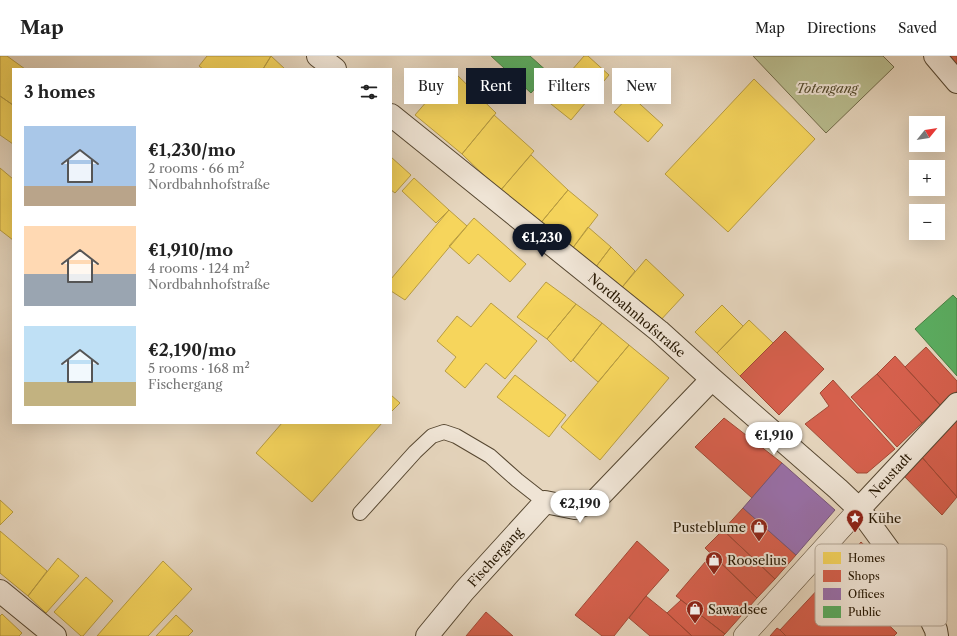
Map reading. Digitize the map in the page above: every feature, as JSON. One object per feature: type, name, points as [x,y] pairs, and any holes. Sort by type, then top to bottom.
[{"type":"street","points":[[318,56],[333,68]]},
{"type":"street","points":[[934,56],[957,82]]},
{"type":"street","name":"Nordbahnhofstraße","points":[[392,116],[659,331],[859,508],[885,544]]},
{"type":"street","points":[[545,502],[575,508],[595,501],[712,379]]},
{"type":"street","name":"Neustadt","points":[[827,544],[957,404]]},
{"type":"street","name":"Fischergang","points":[[427,636],[464,591],[545,502]]},
{"type":"street","name":"Neustadt","points":[[744,636],[815,557]]},
{"type":"street","points":[[0,591],[55,636]]},
{"type":"street","name":"Nordbahnhofstraße","points":[[934,626],[937,636]]},
{"type":"lane","points":[[360,513],[415,452],[432,436],[444,432],[456,436],[490,456],[545,502]]},
{"type":"green space","name":"Totengang","points":[[753,56],[883,56],[894,67],[826,133]]},
{"type":"building: Homes","points":[[0,56],[7,56],[24,68],[12,68],[12,104],[0,96]]},
{"type":"building: Homes","points":[[207,56],[271,56],[264,68],[202,68],[199,66]]},
{"type":"building: Homes","points":[[271,56],[284,68],[264,68]]},
{"type":"building: Homes","points":[[584,56],[588,56],[601,68],[574,68]]},
{"type":"building: Homes","points":[[604,70],[609,75],[604,81]]},
{"type":"building: Homes","points":[[458,76],[466,84],[466,104],[487,104],[496,113],[462,154],[415,115],[424,104],[458,104]]},
{"type":"building: Homes","points":[[754,79],[815,139],[728,232],[665,174]]},
{"type":"building: Homes","points":[[0,96],[12,104],[12,143],[0,135]]},
{"type":"building: Homes","points":[[551,104],[585,104],[571,120]]},
{"type":"building: Homes","points":[[622,104],[640,104],[663,125],[648,142],[614,112]]},
{"type":"building: Homes","points":[[494,115],[534,151],[500,191],[462,154]]},
{"type":"building: Homes","points":[[531,155],[568,190],[539,225],[500,191]]},
{"type":"building: Homes","points":[[392,158],[411,175],[395,193],[392,191]]},
{"type":"building: Homes","points":[[0,168],[12,178],[12,239],[0,230]]},
{"type":"building: Homes","points":[[414,178],[449,210],[436,223],[402,191]]},
{"type":"building: Homes","points":[[568,190],[598,215],[572,249],[539,225]]},
{"type":"building: Homes","points":[[449,210],[467,226],[405,300],[392,292],[392,278]]},
{"type":"building: Homes","points":[[474,218],[526,264],[510,282],[478,254],[469,264],[449,246]]},
{"type":"building: Homes","points":[[588,227],[611,247],[595,268],[572,249]]},
{"type":"building: Homes","points":[[611,247],[635,271],[619,291],[595,268]]},
{"type":"building: Homes","points":[[646,259],[684,295],[658,323],[619,291]]},
{"type":"building: Homes","points":[[546,282],[576,304],[547,339],[517,317]]},
{"type":"building: Homes","points":[[491,303],[537,341],[505,379],[486,363],[465,388],[445,371],[456,357],[437,341],[457,316],[471,327]]},
{"type":"building: Homes","points":[[576,304],[602,323],[571,362],[547,339]]},
{"type":"building: Homes","points":[[722,305],[743,326],[717,353],[695,332]]},
{"type":"building: Homes","points":[[749,320],[773,343],[740,376],[717,353]]},
{"type":"building: Homes","points":[[602,323],[629,345],[598,382],[573,360]]},
{"type":"building: Homes","points":[[629,345],[669,378],[600,460],[561,427]]},
{"type":"building: Homes","points":[[515,375],[566,415],[549,437],[497,397]]},
{"type":"building: Homes","points":[[392,396],[400,403],[392,411]]},
{"type":"building: Homes","points":[[281,424],[381,424],[312,502],[256,453]]},
{"type":"building: Homes","points":[[0,500],[13,512],[0,525]]},
{"type":"building: Homes","points":[[0,531],[47,571],[28,596],[0,573]]},
{"type":"building: Homes","points":[[58,558],[79,576],[46,613],[28,596]]},
{"type":"building: Homes","points":[[163,561],[192,589],[148,636],[97,636]]},
{"type":"building: Homes","points":[[86,577],[113,601],[83,636],[81,636],[54,612]]},
{"type":"building: Homes","points":[[2,614],[22,633],[19,636],[0,636],[0,616]]},
{"type":"building: Homes","points":[[176,615],[193,631],[188,636],[156,636]]},
{"type":"building: Shops","points":[[950,56],[957,56],[957,70],[948,58]]},
{"type":"building: Shops","points":[[785,331],[824,369],[779,415],[740,376]]},
{"type":"building: Shops","points":[[926,347],[957,381],[957,391],[941,406],[905,367]]},
{"type":"building: Shops","points":[[895,356],[941,406],[922,423],[877,374]]},
{"type":"building: Shops","points":[[877,374],[922,423],[897,447],[851,397]]},
{"type":"building: Shops","points":[[833,380],[895,449],[867,473],[857,473],[805,424],[829,406],[820,393]]},
{"type":"building: Shops","points":[[954,417],[957,421],[957,497],[920,455]]},
{"type":"building: Shops","points":[[724,418],[782,463],[752,498],[695,447]]},
{"type":"building: Shops","points":[[920,455],[957,497],[942,515],[902,474]]},
{"type":"building: Shops","name":"Pusteblume","points":[[743,508],[796,555],[775,579],[723,530]]},
{"type":"building: Shops","points":[[723,530],[775,579],[757,598],[705,548]]},
{"type":"building: Shops","points":[[637,541],[669,570],[614,636],[602,636],[575,615]]},
{"type":"building: Shops","name":"Rooselius","points":[[712,554],[757,598],[725,634],[676,596]]},
{"type":"building: Shops","points":[[815,592],[815,626],[890,626],[897,633],[894,636],[786,636],[780,630]]},
{"type":"building: Shops","points":[[646,596],[692,636],[650,636],[629,618]]},
{"type":"building: Shops","name":"Sawadsee","points":[[681,600],[725,634],[723,636],[692,636],[667,613]]},
{"type":"building: Shops","points":[[486,612],[513,636],[466,636]]},
{"type":"building: Shops","points":[[777,628],[780,630],[786,636],[770,636]]},
{"type":"building: Offices","points":[[782,463],[835,510],[796,555],[743,508]]},
{"type":"building: Public","points":[[491,56],[530,56],[543,68],[534,68],[534,90],[531,93],[526,88],[526,68],[504,68]]},
{"type":"building: Public","points":[[953,295],[957,299],[957,376],[915,329]]},
{"type":"place","name":"Kühe","points":[[855,533]]},
{"type":"place","name":"Pusteblume","points":[[759,542]]},
{"type":"place","name":"Rooselius","points":[[714,575]]},
{"type":"place","name":"Sawadsee","points":[[695,624]]}]
